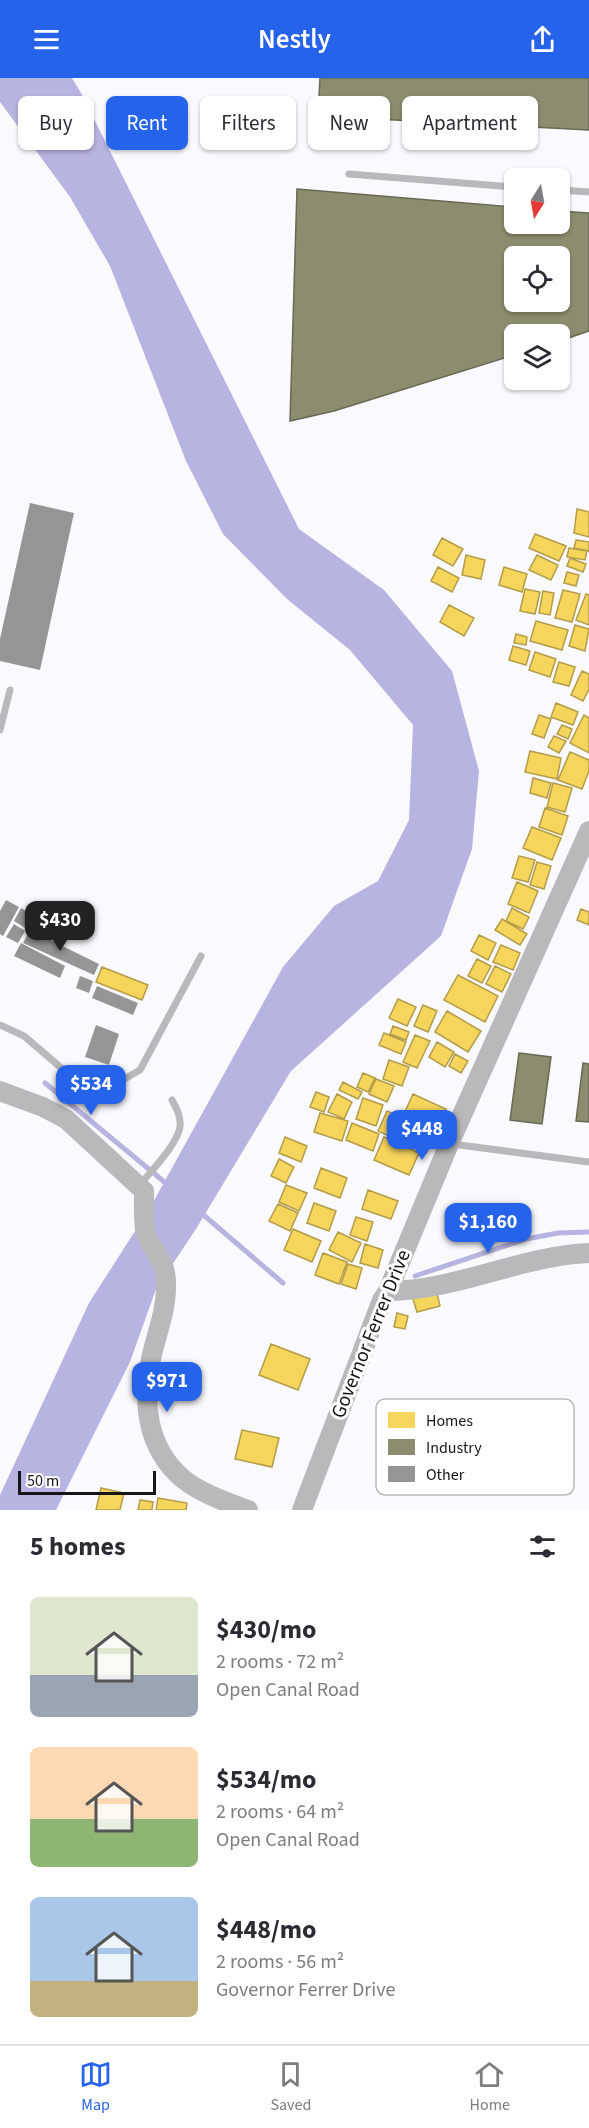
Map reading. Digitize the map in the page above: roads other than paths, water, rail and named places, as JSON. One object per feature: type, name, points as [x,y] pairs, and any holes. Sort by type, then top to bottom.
[{"type":"street","name":"Governor Ferrer Drive","points":[[302,1510],[382,1300],[388,1291],[449,1144],[589,831]]},
{"type":"street","points":[[0,1091],[61,1116],[144,1191],[145,1231],[162,1262],[166,1279],[166,1297],[151,1360],[147,1389],[149,1422],[154,1438],[162,1454],[183,1478],[215,1496],[248,1510]]},
{"type":"street","points":[[388,1291],[434,1287],[542,1258],[589,1253]]},
{"type":"lane","points":[[349,174],[504,186]]},
{"type":"lane","points":[[570,191],[589,192]]},
{"type":"lane","points":[[0,730],[10,690]]},
{"type":"lane","points":[[0,1025],[24,1036],[66,1072],[102,1085],[121,1081],[140,1070],[201,957]]},
{"type":"lane","points":[[140,1186],[180,1128],[179,1114],[172,1100]]},
{"type":"lane","points":[[449,1144],[589,1162]]},
{"type":"waterway","points":[[45,1083],[168,1185]]},
{"type":"waterway","points":[[200,1212],[283,1283]]},
{"type":"waterway","points":[[415,1276],[526,1239],[558,1233],[589,1232]]}]
